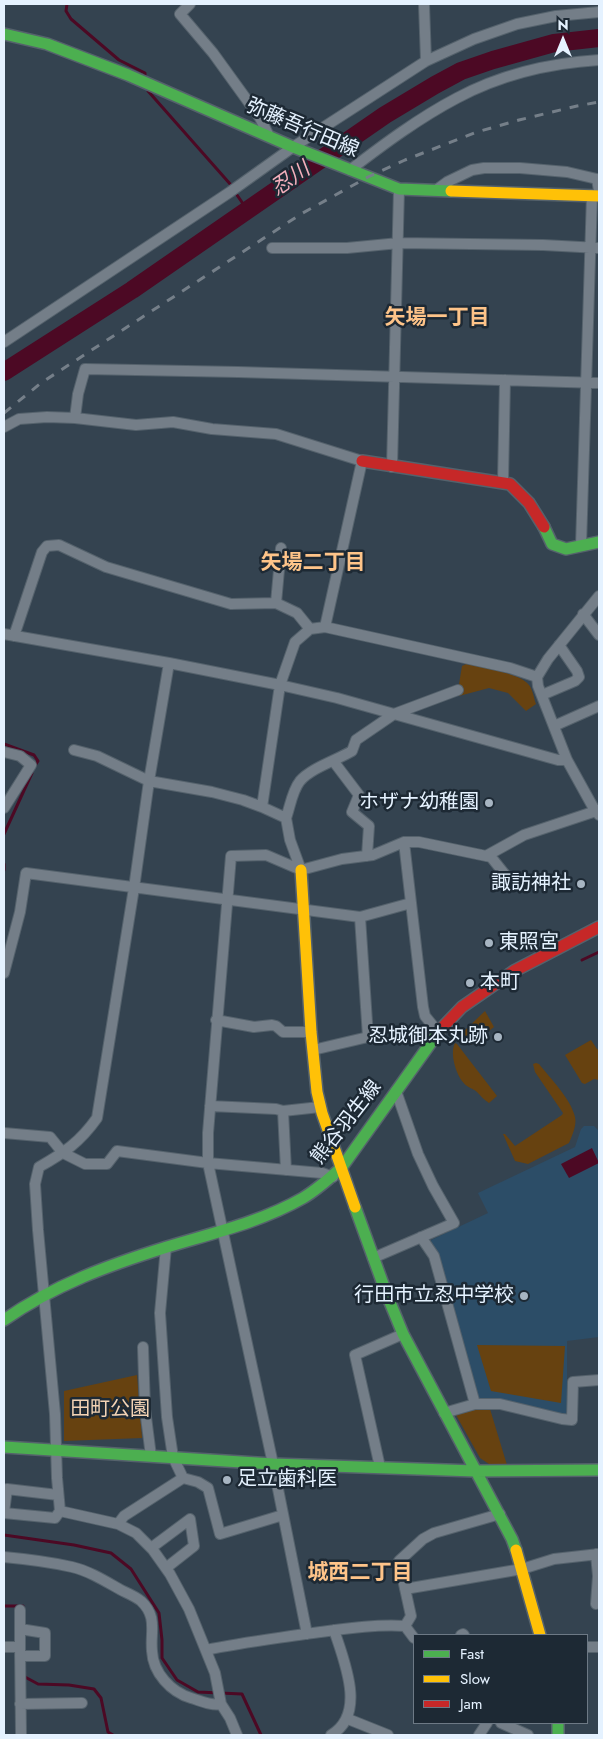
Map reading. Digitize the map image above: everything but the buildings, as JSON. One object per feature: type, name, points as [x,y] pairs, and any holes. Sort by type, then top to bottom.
[{"type":"street","points":[[190,4],[180,14],[213,53],[260,118],[269,136]]},
{"type":"street","points":[[424,4],[426,61]]},
{"type":"street","points":[[4,342],[426,61],[474,39],[518,24],[556,16],[599,12]]},
{"type":"street","name":"弥藤吾行田線","points":[[4,34],[47,44],[83,57],[296,148],[399,189],[597,194]]},
{"type":"street","points":[[347,169],[410,126],[458,97],[510,76],[571,62],[599,60]]},
{"type":"street","points":[[436,190],[447,182],[472,170],[520,168],[567,172],[597,179],[595,248],[585,382],[581,546]]},
{"type":"street","points":[[392,467],[399,189]]},
{"type":"street","points":[[272,248],[347,248],[399,243],[543,245],[595,248]]},
{"type":"street","points":[[75,418],[78,394],[85,369],[599,383]]},
{"type":"street","points":[[503,482],[505,380]]},
{"type":"street","points":[[4,427],[19,420],[47,417],[75,418],[136,425],[174,422],[212,429],[276,434],[362,461],[510,484],[520,491],[544,524],[552,544],[566,550],[599,542]]},
{"type":"street","points":[[325,627],[362,461]]},
{"type":"street","points":[[310,630],[297,613],[276,603],[231,604],[106,566],[59,545],[47,546],[42,552],[9,635],[280,685],[394,714],[558,760],[567,760]]},
{"type":"street","points":[[276,603],[281,548]]},
{"type":"street","points":[[486,856],[524,835],[598,812],[593,807],[567,760],[538,686],[537,677],[548,659],[599,596]]},
{"type":"street","points":[[584,614],[599,635]]},
{"type":"street","points":[[262,807],[280,685],[295,642],[310,630],[325,627],[510,668],[537,677]]},
{"type":"street","points":[[542,695],[575,681],[579,677],[559,645]]},
{"type":"street","points":[[58,1495],[7,1490],[4,1512],[55,1518],[60,1511],[55,1414],[35,1184],[39,1167],[63,1153],[86,1133],[97,1118],[134,888],[148,781],[169,663]]},
{"type":"street","points":[[458,690],[394,714],[356,740],[352,751],[334,762],[315,770],[300,781],[286,818],[290,840],[302,870],[311,1032],[320,1107],[373,1258],[404,1334],[444,1413],[512,1538],[540,1634]]},
{"type":"street","points":[[554,726],[599,706]]},
{"type":"street","points":[[74,750],[97,756],[148,781],[212,792],[243,800],[286,818]]},
{"type":"street","points":[[4,752],[20,756],[31,764],[4,808]]},
{"type":"street","points":[[334,762],[359,795],[352,812],[369,826],[367,856]]},
{"type":"street","points":[[404,842],[423,1006],[425,1016],[438,1032]]},
{"type":"street","points":[[307,1634],[224,1230],[208,1163],[208,1133],[216,1020],[231,856],[266,855],[302,870],[342,859],[373,855],[404,842],[419,842],[491,857],[507,877]]},
{"type":"street","points":[[4,973],[20,912],[26,873],[360,917],[411,903]]},
{"type":"street","points":[[313,1050],[368,1036],[360,917]]},
{"type":"street","name":"熊谷羽生線","points":[[4,1320],[44,1294],[79,1278],[284,1208],[333,1177],[438,1032],[462,1008],[507,975],[599,927]]},
{"type":"street","points":[[216,1020],[254,1027],[272,1025],[283,1032],[311,1032]]},
{"type":"street","points":[[373,1258],[454,1224],[418,1154],[396,1091]]},
{"type":"street","points":[[210,1106],[276,1109],[283,1111],[320,1107]]},
{"type":"street","points":[[283,1111],[286,1170]]},
{"type":"street","points":[[4,1133],[50,1137],[63,1153],[85,1164],[107,1164],[117,1151],[208,1163],[322,1173],[333,1177]]},
{"type":"street","points":[[421,1237],[434,1256],[475,1404]]},
{"type":"street","points":[[166,1247],[160,1313],[167,1417],[174,1457],[183,1478]]},
{"type":"street","points":[[380,1467],[355,1355],[404,1334]]},
{"type":"street","points":[[142,1347],[145,1408],[151,1456]]},
{"type":"street","points":[[444,1413],[475,1404],[500,1404],[572,1420],[573,1382],[599,1380]]},
{"type":"street","points":[[4,1447],[273,1464],[475,1470],[599,1470]]},
{"type":"street","points":[[118,1524],[124,1516],[183,1478],[198,1482],[208,1488],[220,1534],[283,1515]]},
{"type":"street","points":[[60,1511],[118,1524],[136,1533],[151,1548],[166,1568],[189,1609],[215,1673],[221,1704],[230,1718],[237,1735]]},
{"type":"street","points":[[405,1626],[411,1616],[399,1561],[423,1539],[434,1533],[500,1514]]},
{"type":"street","points":[[151,1548],[190,1519],[194,1546],[166,1568]]},
{"type":"street","points":[[405,1588],[522,1569],[554,1559],[597,1554],[596,1604]]},
{"type":"street","points":[[4,1557],[73,1567],[101,1578],[140,1601],[152,1619],[153,1660],[157,1671],[167,1685],[187,1697],[215,1705],[221,1704]]},
{"type":"street","points":[[20,1610],[21,1735]]},
{"type":"street","points":[[206,1650],[241,1643],[334,1630],[383,1625],[405,1626]]},
{"type":"street","points":[[405,1626],[413,1637]]},
{"type":"street","points":[[4,1647],[45,1656],[45,1633],[20,1629]]},
{"type":"street","points":[[331,1735],[337,1732],[348,1719],[351,1696],[348,1674],[334,1630]]},
{"type":"street","points":[[20,1704],[82,1703]]},
{"type":"street","points":[[348,1719],[388,1735]]},
{"type":"street","points":[[479,1735],[486,1724]]},
{"type":"street","points":[[503,1724],[528,1735]]},
{"type":"shaded area","name":"行田市立忍中学校","points":[[584,1126],[594,1126],[599,1131],[599,1337],[567,1341],[567,1416],[479,1402],[431,1240],[488,1213],[478,1193],[575,1147],[581,1129]]},
{"type":"shaded area","points":[[592,1148],[599,1163],[569,1178],[561,1164]]},
{"type":"green space","points":[[466,664],[500,671],[524,681],[529,685],[536,704],[526,711],[508,693],[489,688],[459,696],[458,690],[462,666]]},
{"type":"green space","points":[[485,1011],[494,1027],[471,1045],[461,1034]]},
{"type":"green space","points":[[591,1040],[599,1050],[599,1080],[594,1079],[585,1084],[582,1083],[565,1055]]},
{"type":"green space","points":[[455,1043],[497,1096],[489,1103],[476,1091],[463,1083],[460,1078],[455,1066],[453,1053]]},
{"type":"green space","points":[[533,1064],[539,1064],[565,1096],[573,1110],[575,1123],[569,1143],[528,1164],[515,1161],[503,1134],[515,1146],[563,1113],[535,1072]]},
{"type":"green space","points":[[477,1345],[565,1346],[561,1403],[491,1391]]},
{"type":"green space","name":"田町公園","points":[[137,1375],[142,1438],[64,1441],[64,1391]]},
{"type":"green space","points":[[478,1409],[490,1409],[507,1465],[489,1464],[480,1458],[456,1415]]},
{"type":"waterway","points":[[67,4],[66,11],[71,19],[119,60],[145,73],[145,77]]},
{"type":"waterway","name":"忍川","points":[[4,372],[132,290],[385,115],[435,85],[461,71],[493,60],[554,43],[599,38]]},
{"type":"waterway","points":[[148,91],[231,185]]},
{"type":"waterway","points":[[237,195],[248,211]]},
{"type":"waterway","points":[[4,744],[34,755],[38,761],[34,767]]},
{"type":"waterway","points":[[4,834],[32,773]]},
{"type":"waterway","points":[[4,864],[4,870]]},
{"type":"waterway","points":[[582,960],[599,952]]},
{"type":"waterway","points":[[4,1535],[74,1545],[111,1553],[131,1569],[159,1613],[162,1658],[177,1680],[198,1692],[242,1694],[261,1735]]},
{"type":"waterway","points":[[4,1606],[23,1606],[23,1611]]},
{"type":"waterway","points":[[24,1674],[25,1677],[38,1684],[69,1685],[94,1689],[101,1698],[108,1732],[113,1735]]},
{"type":"railway","points":[[4,413],[41,383],[301,214],[368,177],[405,160],[477,132],[519,120],[599,102]]},
{"type":"traffic: fast","points":[[4,34],[47,44],[128,75],[293,147],[399,189],[451,191]]},
{"type":"traffic: fast","points":[[544,527],[552,544],[566,549],[599,542]]},
{"type":"traffic: fast","points":[[4,1320],[42,1296],[82,1277],[145,1254],[254,1220],[308,1195],[342,1167],[440,1030]]},
{"type":"traffic: fast","points":[[355,1207],[403,1334],[512,1539],[516,1550]]},
{"type":"traffic: fast","points":[[4,1447],[273,1464],[475,1471],[599,1470]]},
{"type":"traffic: fast","points":[[558,1724],[558,1735]]},
{"type":"traffic: slow","points":[[451,191],[599,196]]},
{"type":"traffic: slow","points":[[301,870],[311,1032],[317,1092],[322,1113],[355,1207]]},
{"type":"traffic: slow","points":[[516,1550],[540,1634]]},
{"type":"traffic: jam","points":[[362,461],[510,484],[529,503],[544,527]]},
{"type":"traffic: jam","points":[[440,1030],[462,1007],[514,971],[599,927]]},
{"type":"place","name":"ホザナ幼稚園","points":[[489,803]]},
{"type":"place","name":"諏訪神社","points":[[581,884]]},
{"type":"place","name":"東照宮","points":[[489,943]]},
{"type":"place","name":"本町","points":[[470,983]]},
{"type":"place","name":"忍城御本丸跡","points":[[498,1037]]},
{"type":"place","name":"行田市立忍中学校","points":[[524,1296]]},
{"type":"place","name":"足立歯科医","points":[[227,1480]]},
{"type":"district","name":"矢場一丁目","points":[[437,319]]},
{"type":"district","name":"矢場二丁目","points":[[313,564]]},
{"type":"district","name":"城西二丁目","points":[[360,1574]]}]
